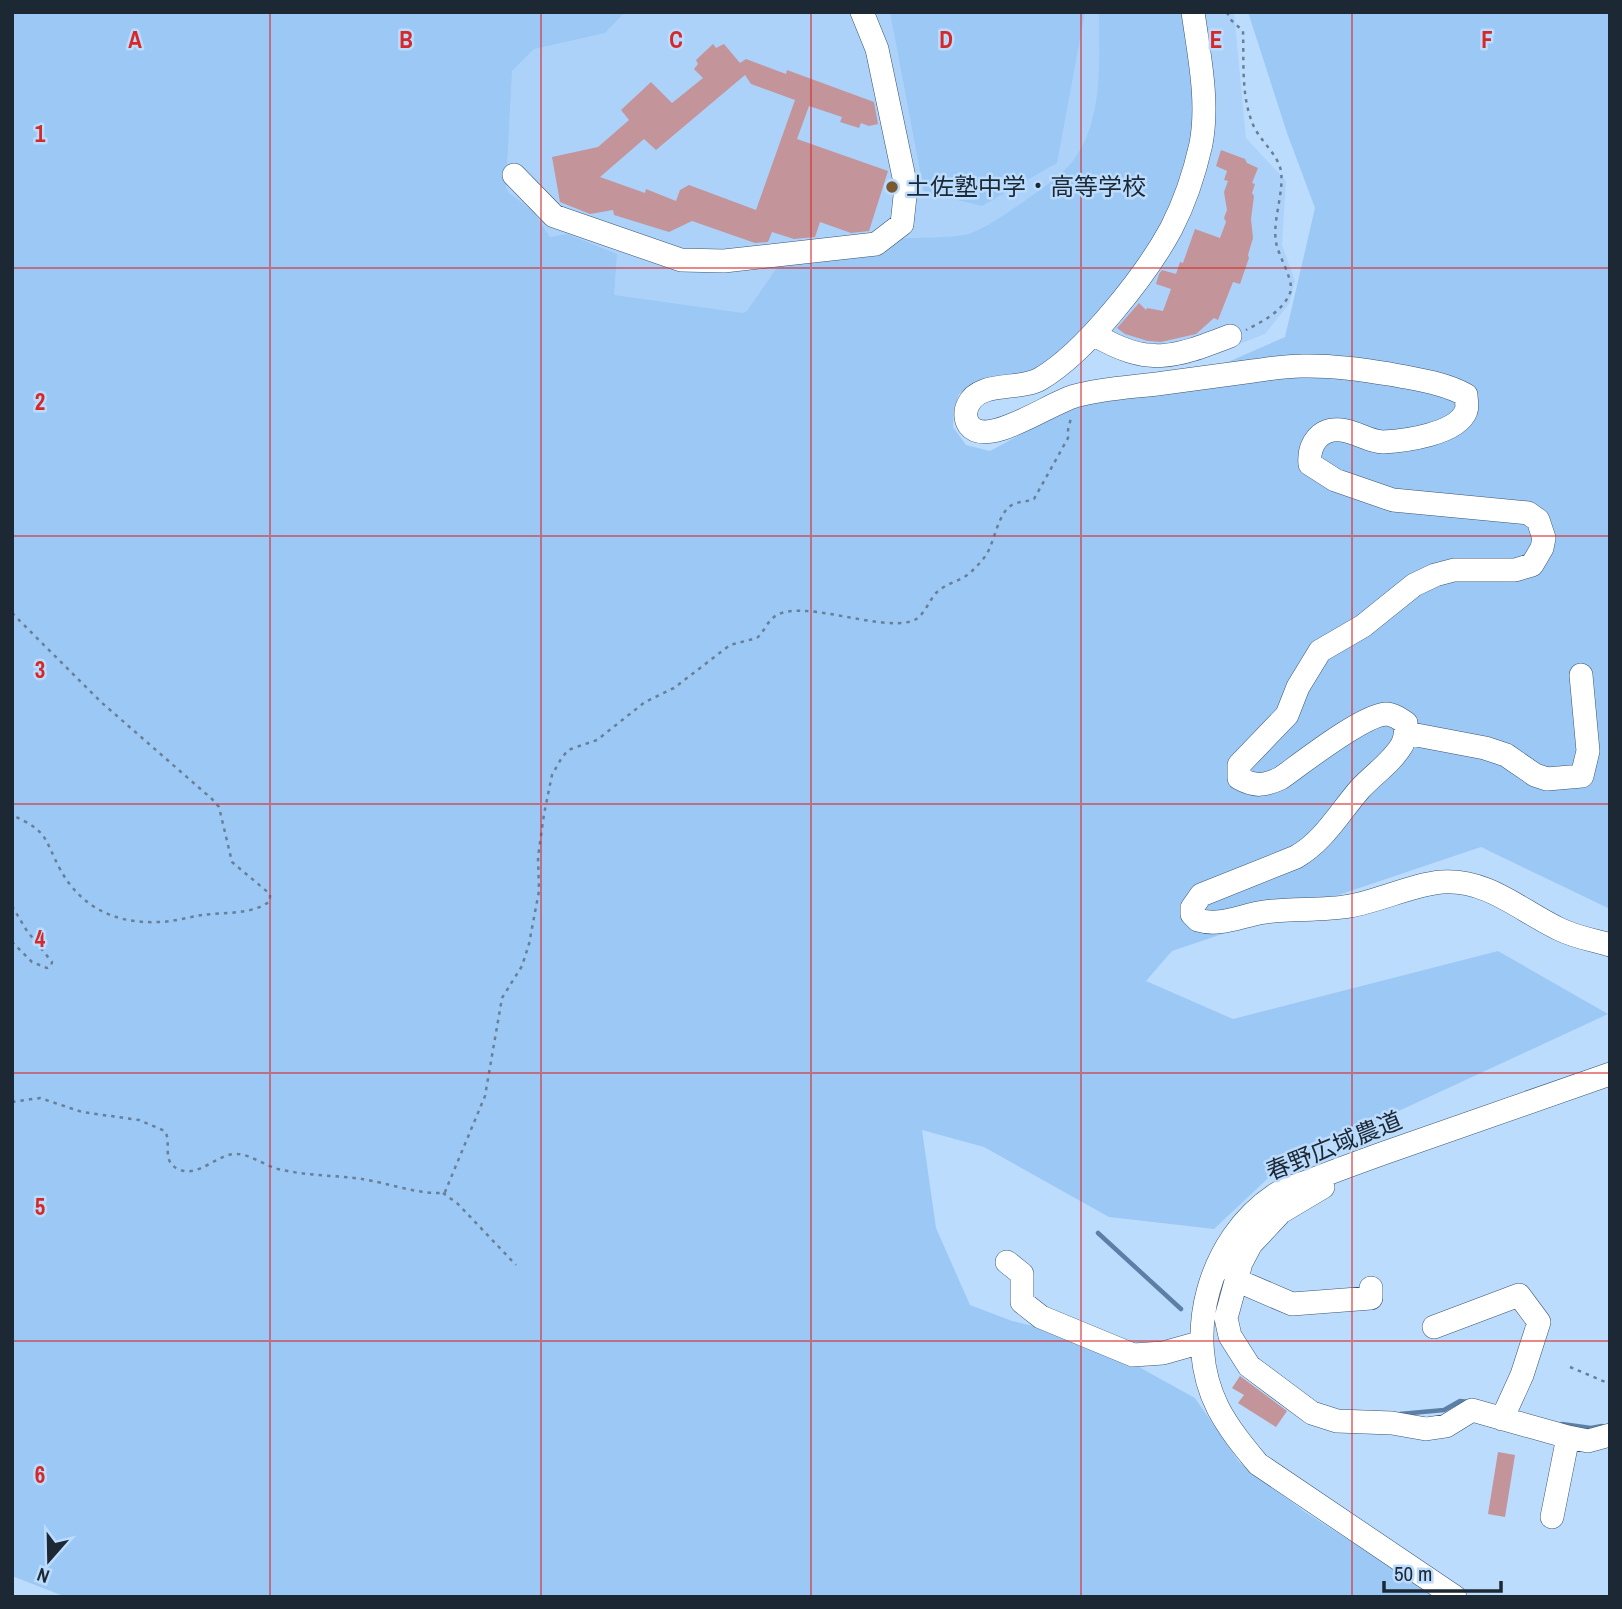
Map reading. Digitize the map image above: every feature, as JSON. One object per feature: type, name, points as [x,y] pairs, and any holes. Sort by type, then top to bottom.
[{"type":"street","points":[[514,175],[554,216],[681,260],[724,261],[876,244],[902,224],[906,187],[877,49],[862,12]]},
{"type":"street","points":[[1193,12],[1204,96],[1201,144],[1171,229],[1131,288],[1091,336],[1036,382],[990,390],[974,396],[967,405],[965,414],[968,423],[975,430],[991,433],[1074,396],[1298,366],[1347,368],[1429,381],[1466,395],[1467,410],[1463,416],[1440,432],[1381,442],[1341,430],[1325,432],[1314,440],[1309,456],[1310,464],[1335,480],[1393,500],[1528,513],[1538,520],[1544,538],[1537,557],[1532,565],[1515,570],[1454,570],[1435,575],[1414,585],[1363,626],[1329,643],[1314,660],[1298,687],[1287,715],[1239,765],[1239,778],[1252,786],[1267,785],[1363,722],[1386,714],[1406,723],[1406,733],[1391,759],[1362,787],[1310,849],[1201,895],[1192,908],[1192,914],[1198,920],[1219,923],[1266,912],[1353,906],[1441,882],[1458,883],[1485,889],[1569,933],[1610,945]]},
{"type":"street","points":[[1091,336],[1132,353],[1161,356],[1187,352],[1230,336]]},
{"type":"street","points":[[1406,733],[1485,748],[1506,755],[1535,775],[1547,779],[1582,776],[1588,751],[1581,675]]},
{"type":"street","name":"春野広域農道","points":[[1455,1597],[1258,1464],[1236,1438],[1217,1406],[1205,1373],[1202,1342],[1204,1311],[1213,1274],[1227,1243],[1252,1213],[1277,1193],[1610,1074]]},
{"type":"street","points":[[1339,1169],[1328,1183],[1282,1212],[1251,1244],[1241,1263],[1226,1318],[1230,1336],[1249,1366],[1312,1413],[1337,1421],[1392,1423],[1426,1429],[1446,1426],[1472,1410],[1506,1411],[1569,1437],[1588,1441],[1610,1435]]},
{"type":"street","points":[[1007,1262],[1021,1274],[1022,1302],[1041,1317],[1089,1339],[1133,1355],[1163,1353],[1202,1342]]},
{"type":"street","points":[[1236,1280],[1292,1304],[1371,1298],[1371,1288]]},
{"type":"street","points":[[1434,1327],[1519,1295],[1539,1322],[1522,1375],[1506,1411]]},
{"type":"street","points":[[1553,1517],[1569,1437]]},
{"type":"path","points":[[1227,12],[1230,19],[1243,31],[1246,96],[1252,121],[1257,133],[1274,154],[1281,170],[1275,239],[1280,259],[1292,284],[1289,296],[1263,323],[1230,336]]},
{"type":"path","points":[[12,1102],[35,1097],[82,1112],[139,1120],[165,1131],[168,1139],[168,1159],[174,1167],[182,1171],[208,1166],[226,1155],[240,1154],[266,1166],[295,1173],[371,1181],[433,1195],[443,1193],[485,1096],[502,998],[522,967],[528,947],[537,907],[538,857],[544,814],[552,775],[568,750],[597,740],[645,702],[674,688],[730,645],[757,638],[772,618],[781,613],[828,614],[900,624],[916,620],[935,594],[947,585],[963,580],[987,554],[1006,509],[1034,499],[1068,439],[1073,415]]},
{"type":"path","points":[[12,612],[102,702],[212,799],[219,807],[232,862],[270,894],[270,901],[254,909],[161,922],[112,915],[88,904],[76,894],[59,866],[48,839],[34,826],[12,815]]},
{"type":"path","points":[[12,906],[27,931],[52,962],[51,966],[37,966],[12,942]]},
{"type":"path","points":[[443,1193],[516,1265]]},
{"type":"path","points":[[1570,1367],[1610,1384]]},
{"type":"shaded area","points":[[12,12],[625,12],[605,33],[534,49],[512,71],[506,187],[509,193],[533,211],[550,237],[567,234],[617,254],[614,295],[743,313],[778,266],[884,254],[888,244],[897,238],[965,235],[1007,213],[1062,173],[1082,146],[1090,128],[1098,90],[1099,12],[1184,12],[1191,59],[1193,128],[1185,162],[1165,220],[1137,264],[1091,322],[1041,369],[972,384],[959,394],[954,408],[953,427],[966,445],[990,451],[1059,414],[1095,402],[1150,396],[1285,337],[1315,208],[1287,133],[1248,12],[1610,12],[1610,909],[1481,847],[1172,951],[1146,981],[1233,1019],[1498,951],[1608,1014],[1282,1165],[1214,1229],[1109,1217],[984,1147],[922,1130],[936,1228],[970,1305],[1012,1321],[1065,1333],[1128,1361],[1195,1398],[1239,1462],[1305,1512],[1437,1597],[66,1597],[12,1576]]},
{"type":"shaded area","name":"土佐塾中学・高等学校","points":[[619,12],[1234,12],[1246,138],[1286,181],[1282,245],[1295,281],[1289,304],[1265,334],[1189,364],[1154,368],[1096,350],[971,246],[750,331],[605,309],[499,192],[506,69],[534,43]]},
{"type":"shaded area","points":[[890,12],[1085,12],[1057,163],[982,206],[924,192]]},
{"type":"building","points":[[713,44],[716,48],[724,44],[740,63],[746,59],[786,74],[787,70],[874,102],[878,124],[869,126],[861,123],[859,128],[840,122],[842,117],[809,106],[797,139],[888,171],[869,231],[851,233],[820,222],[815,237],[794,239],[772,232],[768,242],[755,243],[692,221],[669,232],[614,215],[613,210],[590,214],[560,202],[552,157],[598,147],[629,120],[621,110],[651,82],[672,103],[703,78],[694,69],[698,64],[696,60]],"holes":[[[745,75],[751,84],[795,100],[756,210],[689,185],[680,190],[676,201],[646,189],[645,193],[600,177],[644,139],[656,150]]]},
{"type":"building","points":[[1221,150],[1245,159],[1247,163],[1258,168],[1252,183],[1255,184],[1251,219],[1253,238],[1240,284],[1233,282],[1218,320],[1214,318],[1196,334],[1161,342],[1125,334],[1117,328],[1139,303],[1146,310],[1163,311],[1171,289],[1156,284],[1159,274],[1162,270],[1176,274],[1180,262],[1183,263],[1195,229],[1220,238],[1226,222],[1224,192],[1228,181],[1224,180],[1227,171],[1216,166]]},
{"type":"building","points":[[1240,1376],[1287,1411],[1276,1427],[1238,1403],[1244,1395],[1232,1388]]},
{"type":"building","points":[[1498,1452],[1515,1455],[1505,1517],[1488,1514]]},
{"type":"waterway","points":[[1098,1233],[1181,1309]]},
{"type":"waterway","points":[[1400,1414],[1444,1410],[1460,1401],[1469,1402]]},
{"type":"waterway","points":[[1562,1424],[1591,1428],[1602,1426]]},
{"type":"place","name":"土佐塾中学・高等学校","points":[[892,187]]}]
